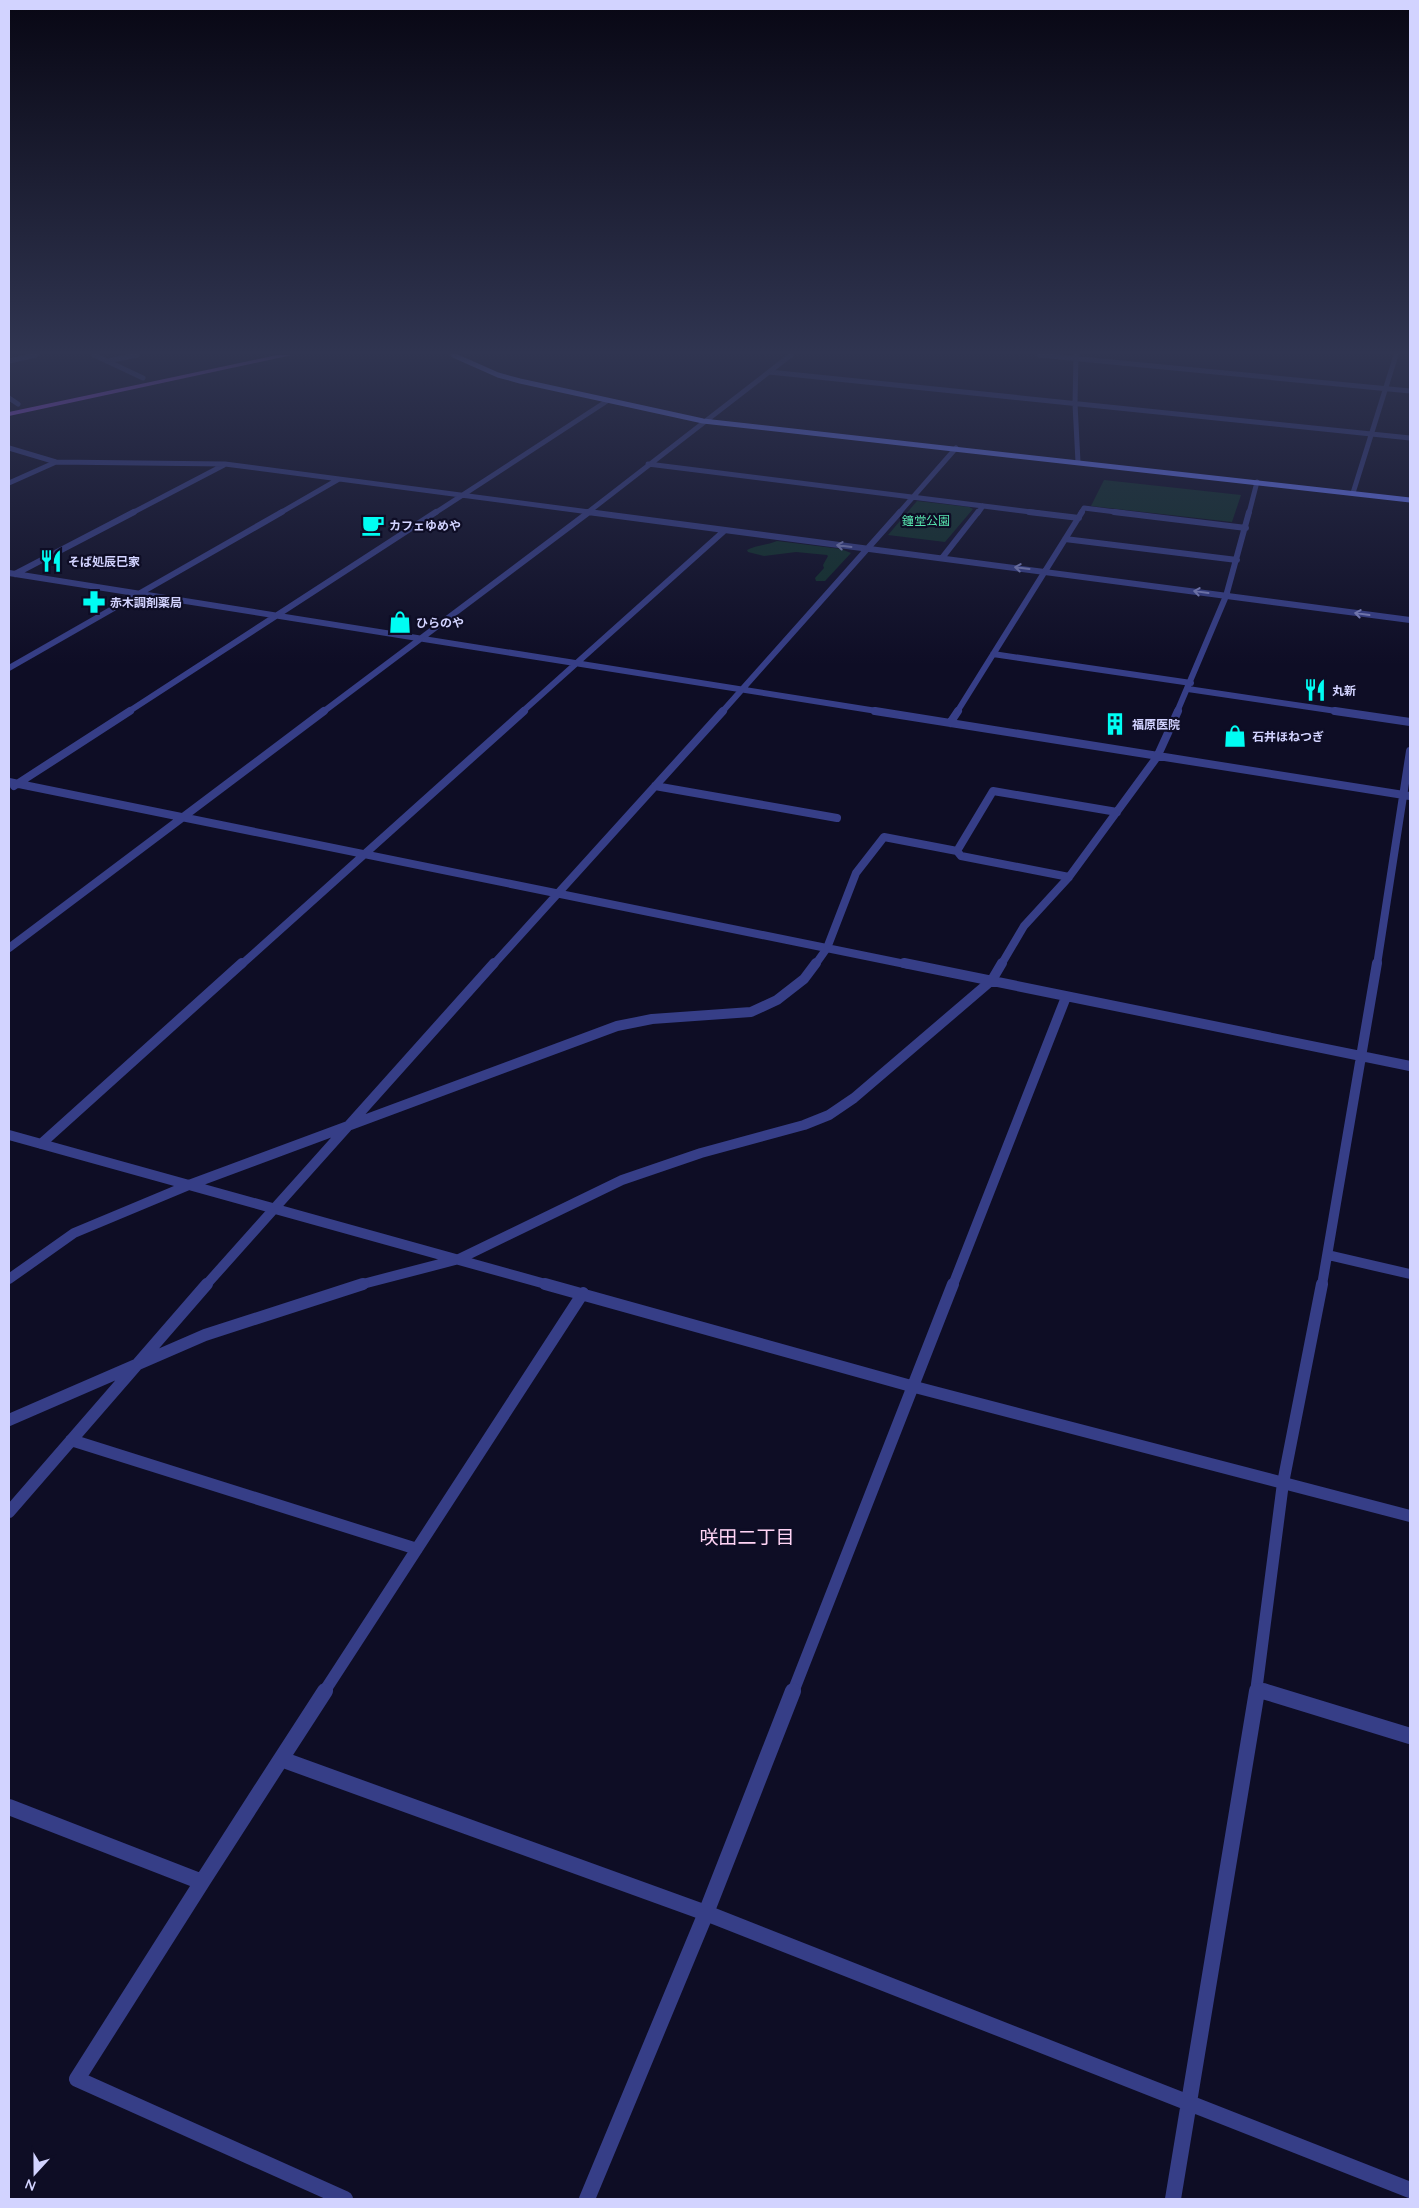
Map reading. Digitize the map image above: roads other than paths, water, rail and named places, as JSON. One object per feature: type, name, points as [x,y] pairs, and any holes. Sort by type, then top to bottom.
[{"type":"main road","points":[[1043,458],[1410,500]]},
{"type":"street","points":[[43,458],[56,462],[225,464],[1410,620]]},
{"type":"street","points":[[9,789],[13,783],[518,458]]},
{"type":"street","points":[[9,948],[587,513],[656,458]]},
{"type":"street","points":[[9,1512],[273,1208],[742,690],[947,458]]},
{"type":"street","points":[[1354,493],[1365,458]]},
{"type":"street","points":[[9,483],[56,462]]},
{"type":"street","points":[[12,573],[225,464]]},
{"type":"street","points":[[648,464],[1078,518]]},
{"type":"street","points":[[9,668],[339,479]]},
{"type":"street","points":[[9,1420],[132,1369],[205,1336],[385,1277],[459,1259],[622,1180],[701,1153],[804,1124],[829,1115],[884,1073],[992,980],[1024,926],[1069,876],[1157,757],[1190,686],[1226,596],[1257,482]]},
{"type":"street","points":[[942,558],[982,506]]},
{"type":"street","points":[[950,723],[1084,508],[1246,528]]},
{"type":"street","points":[[41,1144],[366,854],[724,530]]},
{"type":"street","points":[[1065,539],[1237,560]]},
{"type":"street","points":[[12,573],[1157,757],[1407,795]]},
{"type":"street","points":[[993,654],[1410,722]]},
{"type":"street","points":[[1173,2199],[1256,1689],[1283,1483],[1328,1255],[1407,795],[1410,751]]},
{"type":"street","points":[[13,783],[1410,1066]]},
{"type":"street","points":[[655,786],[838,818]]},
{"type":"street","points":[[957,851],[993,791],[1116,812]]},
{"type":"street","points":[[9,1280],[74,1233],[189,1184],[527,1062],[617,1026],[652,1019],[751,1012],[777,1000],[804,979],[827,948],[856,873],[884,837],[957,851],[961,856],[1069,876]]},
{"type":"street","points":[[587,2199],[706,1912],[911,1386],[1066,997]]},
{"type":"street","points":[[9,1135],[583,1293],[911,1386],[1410,1516]]},
{"type":"street","points":[[1328,1255],[1410,1274]]},
{"type":"street","points":[[345,2199],[77,2079],[281,1759],[583,1293]]},
{"type":"street","points":[[71,1440],[417,1549]]},
{"type":"street","points":[[1256,1689],[1410,1736]]},
{"type":"street","points":[[281,1759],[706,1912],[1188,2104],[1410,2190]]},
{"type":"street","points":[[9,1807],[202,1882]]},
{"type":"place","name":"カフェゆめや","points":[[373,525]]},
{"type":"place","name":"そば処辰巳家","points":[[51,561]]},
{"type":"place","name":"赤木調剤薬局","points":[[94,602]]},
{"type":"place","name":"ひらのや","points":[[400,622]]},
{"type":"place","name":"丸新","points":[[1315,690]]},
{"type":"place","name":"福原医院","points":[[1115,724]]},
{"type":"place","name":"石井ほねつぎ","points":[[1235,736]]},
{"type":"district","name":"咲田二丁目","points":[[747,1537]]},
{"type":"park label","name":"鐘堂公園","points":[[926,520]]}]
